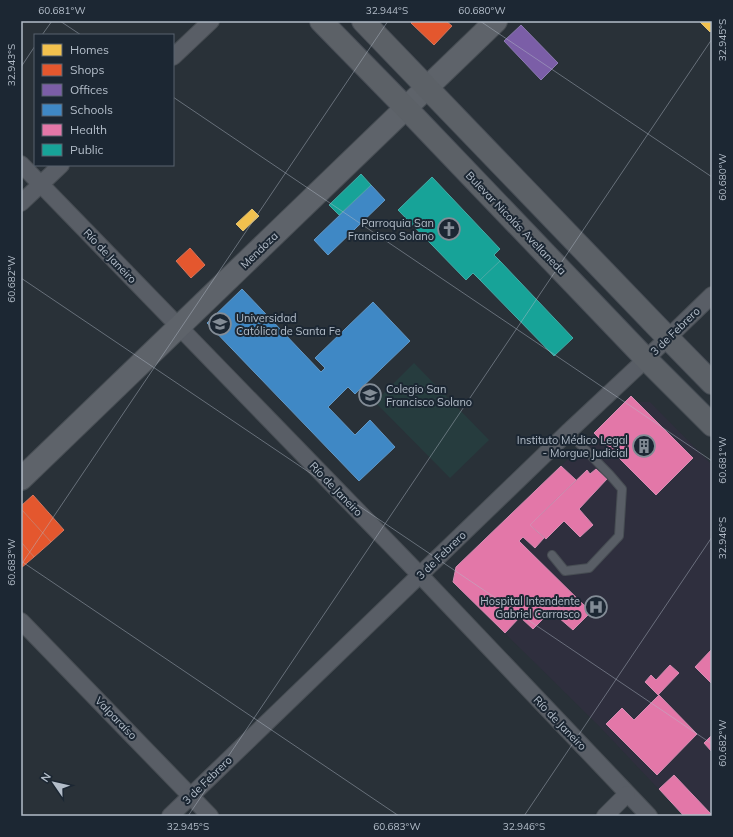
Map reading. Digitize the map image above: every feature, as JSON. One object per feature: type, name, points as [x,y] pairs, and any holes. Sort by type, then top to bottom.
[{"type":"main road","name":"Bulevar Nicolás Avellaneda","points":[[321,21],[646,359],[712,425]]},
{"type":"main road","points":[[363,21],[712,383]]},
{"type":"main road","name":"Mendoza","points":[[21,479],[496,21]]},
{"type":"street","points":[[174,56],[210,21]]},
{"type":"street","name":"Río de Janeiro","points":[[21,164],[420,575],[649,816]]},
{"type":"street","points":[[21,203],[60,166]]},
{"type":"street","name":"3 de Febrero","points":[[170,816],[712,295]]},
{"type":"street","name":"Valparaíso","points":[[21,621],[210,816]]},
{"type":"street","points":[[605,816],[627,794]]},
{"type":"lane","points":[[552,555],[565,571],[589,568],[619,536],[622,489],[610,474],[568,432]]},
{"type":"shaded area","name":"Hospital Intendente Gabriel Carrasco","points":[[625,402],[650,402],[712,465],[712,816],[684,816],[600,727],[453,582],[456,567]]},
{"type":"green space","points":[[414,363],[489,440],[450,478],[375,402]]},
{"type":"building: Homes","points":[[699,21],[712,21],[712,30],[710,32]]},
{"type":"building: Homes","points":[[252,209],[259,216],[243,231],[236,224]]},
{"type":"building: Shops","points":[[413,21],[446,21],[452,26],[434,45],[411,23]]},
{"type":"building: Shops","points":[[190,248],[205,265],[191,278],[176,261]]},
{"type":"building: Shops","points":[[33,495],[64,530],[51,542],[21,509],[21,506]]},
{"type":"building: Shops","points":[[21,509],[51,542],[34,557],[21,542]]},
{"type":"building: Shops","points":[[21,542],[34,557],[21,568]]},
{"type":"building: Offices","points":[[521,25],[558,63],[541,80],[504,41]]},
{"type":"building: Schools","points":[[371,185],[385,200],[328,255],[314,240]]},
{"type":"building: Schools","points":[[242,289],[321,372],[325,368],[315,358],[373,302],[410,341],[355,394],[348,387],[328,407],[355,435],[370,420],[395,447],[359,481],[207,323]]},
{"type":"building: Health","name":"Instituto Médico Legal - Morgue Judicial","points":[[631,396],[693,458],[656,495],[594,433]]},
{"type":"building: Health","points":[[561,466],[576,480],[530,525],[544,538],[535,548],[523,537],[519,541],[591,612],[573,630],[551,611],[533,629],[520,617],[505,633],[453,582],[456,567]]},
{"type":"building: Health","points":[[596,469],[607,479],[579,509],[593,525],[580,537],[564,521],[546,539],[530,525],[587,470],[590,474]]},
{"type":"building: Health","points":[[712,649],[712,684],[695,667]]},
{"type":"building: Health","points":[[670,665],[679,673],[658,695],[645,682],[651,675],[656,680]]},
{"type":"building: Health","points":[[659,695],[697,734],[657,775],[606,724],[622,708],[634,720]]},
{"type":"building: Health","points":[[712,735],[712,752],[704,743]]},
{"type":"building: Health","points":[[674,775],[711,814],[709,816],[684,816],[659,789]]},
{"type":"building: Public","points":[[361,174],[371,185],[339,215],[329,205]]},
{"type":"building: Public","name":"Parroquia San Francisco Solano","points":[[432,177],[500,249],[494,255],[500,261],[480,280],[473,273],[466,280],[398,210]]},
{"type":"building: Public","points":[[500,261],[573,338],[554,356],[480,280]]},
{"type":"place","name":"Parroquia San Francisco Solano","points":[[449,229]]},
{"type":"place","name":"Universidad Católica de Santa Fe","points":[[220,324]]},
{"type":"place","name":"Colegio San Francisco Solano","points":[[370,395]]},
{"type":"place","name":"Instituto Médico Legal - Morgue Judicial","points":[[644,446]]},
{"type":"place","name":"Hospital Intendente Gabriel Carrasco","points":[[596,607]]}]
